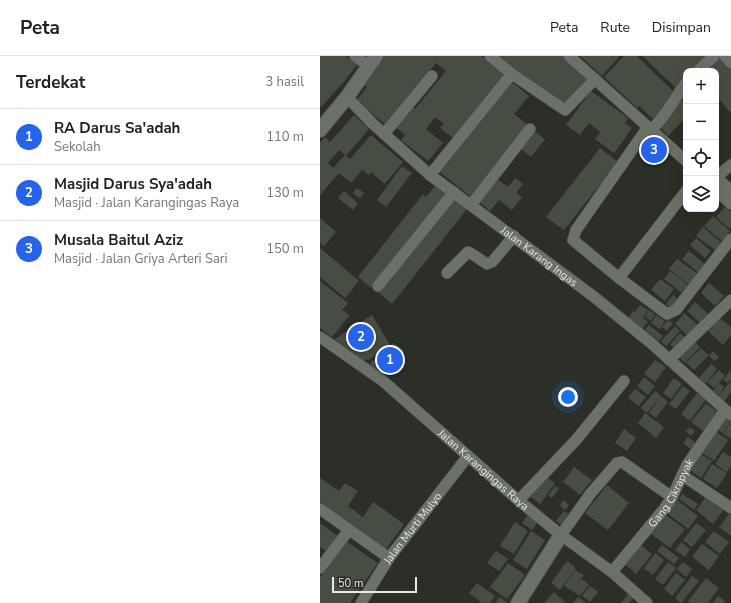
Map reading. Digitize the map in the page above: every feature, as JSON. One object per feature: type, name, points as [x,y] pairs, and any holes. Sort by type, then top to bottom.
[{"type":"street","points":[[320,130],[347,97],[372,61],[355,56]]},
{"type":"street","points":[[490,56],[512,74],[565,110],[595,79]]},
{"type":"street","points":[[569,56],[651,126],[683,151]]},
{"type":"street","points":[[701,68],[714,56]]},
{"type":"street","points":[[725,56],[731,63]]},
{"type":"street","points":[[384,134],[432,76]]},
{"type":"street","points":[[430,175],[510,76]]},
{"type":"street","points":[[683,87],[666,114],[651,126],[576,230],[573,240],[619,278],[667,314],[676,310],[731,239]]},
{"type":"street","points":[[622,96],[683,158]]},
{"type":"street","name":"Jalan Karang Ingas","points":[[347,97],[384,134],[430,175],[593,296],[651,343],[728,412]]},
{"type":"street","points":[[471,205],[530,129]]},
{"type":"street","points":[[717,176],[731,165]]},
{"type":"street","points":[[719,180],[731,191]]},
{"type":"street","points":[[378,286],[454,192]]},
{"type":"street","points":[[719,193],[731,204]]},
{"type":"street","points":[[619,278],[683,195]]},
{"type":"street","points":[[447,273],[468,252],[487,264],[492,262],[514,236]]},
{"type":"street","points":[[669,360],[731,300]]},
{"type":"street","name":"Jalan Karangingas Raya","points":[[320,337],[383,381],[519,500],[561,535],[612,572],[647,603]]},
{"type":"street","points":[[519,500],[576,440],[624,381]]},
{"type":"street","name":"Gang Cikrapyak","points":[[612,572],[664,509],[672,497],[687,465],[728,412]]},
{"type":"street","name":"Jalan Murti Mulyo","points":[[362,603],[389,558],[468,456]]},
{"type":"street","points":[[518,603],[561,535],[591,493],[617,463],[622,462],[672,497]]},
{"type":"street","points":[[682,475],[731,508]]},
{"type":"street","points":[[320,509],[389,558]]},
{"type":"street","points":[[320,568],[349,530]]},
{"type":"building","points":[[320,56],[346,56],[357,65],[321,107],[320,106]]},
{"type":"building","points":[[383,56],[481,56],[505,75],[453,138],[440,128],[444,124],[435,117],[426,129],[443,143],[428,161],[401,140],[405,135],[393,125],[410,105],[415,109],[446,71],[436,63],[386,125],[356,101],[367,87],[362,83]]},
{"type":"building","points":[[498,56],[565,56],[574,63],[572,66],[587,79],[564,104],[550,92],[548,94],[522,73],[521,75]]},
{"type":"building","points":[[580,56],[618,56],[619,57],[602,76]]},
{"type":"building","points":[[624,56],[637,56],[675,93],[656,122],[639,106],[637,108],[604,77]]},
{"type":"building","points":[[642,56],[709,56],[698,68],[683,68],[683,80],[676,88]]},
{"type":"building","points":[[718,56],[721,56],[731,67],[731,113],[719,99],[719,68],[704,68]]},
{"type":"building","points":[[512,82],[529,96],[514,114],[528,125],[471,197],[440,172]]},
{"type":"building","points":[[591,91],[628,118],[625,123],[632,128],[614,153],[595,139],[600,132],[589,123],[580,135],[566,125]]},
{"type":"building","points":[[681,99],[683,101],[683,120],[668,136],[660,127],[671,115],[668,112]]},
{"type":"building","points":[[354,115],[369,129],[346,156],[350,159],[371,135],[403,162],[385,184],[371,172],[369,175],[362,170],[351,183],[339,173],[320,195],[320,143],[325,137],[330,142]],"holes":[[[339,150],[345,155],[333,168],[328,163]]]},
{"type":"building","points":[[532,130],[545,139],[531,157],[519,147]]},
{"type":"building","points":[[651,137],[667,150],[657,162],[641,149]]},
{"type":"building","points":[[600,148],[618,162],[564,230],[546,217]]},
{"type":"building","points":[[402,166],[412,173],[386,207],[377,200]]},
{"type":"building","points":[[496,178],[508,187],[515,178],[523,184],[516,193],[522,197],[512,210],[499,200],[490,211],[478,201]]},
{"type":"building","points":[[435,186],[448,193],[371,288],[358,277],[423,194],[426,197]]},
{"type":"building","points":[[357,188],[364,193],[360,198],[353,193]]},
{"type":"building","points":[[344,191],[358,203],[353,210],[338,198]]},
{"type":"building","points":[[453,198],[467,209],[392,304],[378,292]]},
{"type":"building","points":[[725,207],[731,212],[730,229],[716,217]]},
{"type":"building","points":[[713,216],[730,231],[722,241],[704,226]]},
{"type":"building","points":[[320,218],[336,232],[324,246],[320,243]]},
{"type":"building","points":[[703,227],[721,242],[715,250],[696,236]]},
{"type":"building","points":[[696,238],[711,251],[705,258],[690,245]]},
{"type":"building","points":[[320,248],[359,281],[345,298],[320,277]]},
{"type":"building","points":[[689,251],[707,266],[700,274],[682,259]]},
{"type":"building","points":[[677,259],[698,274],[689,285],[669,269]]},
{"type":"building","points":[[670,271],[689,286],[683,294],[664,279]]},
{"type":"building","points":[[660,279],[674,289],[665,301],[651,290]]},
{"type":"building","points":[[320,281],[348,303],[342,310],[350,315],[332,337],[320,328]]},
{"type":"building","points":[[709,283],[724,296],[715,306],[701,293]]},
{"type":"building","points":[[673,295],[680,301],[672,310],[666,304]]},
{"type":"building","points":[[695,302],[708,314],[700,323],[687,311]]},
{"type":"building","points":[[640,305],[648,310],[643,318],[648,322],[642,329],[628,318]]},
{"type":"building","points":[[649,310],[655,314],[651,321],[645,317]]},
{"type":"building","points":[[684,313],[699,326],[689,337],[675,324]]},
{"type":"building","points":[[372,315],[390,345],[385,348],[386,350],[363,362],[332,341]]},
{"type":"building","points":[[656,315],[665,321],[660,329],[651,323]]},
{"type":"building","points":[[720,318],[731,327],[731,335],[723,345],[708,331]]},
{"type":"building","points":[[668,320],[673,323],[667,331],[662,327]]},
{"type":"building","points":[[649,325],[663,336],[659,341],[645,330]]},
{"type":"building","points":[[675,326],[680,331],[666,346],[661,341]]},
{"type":"building","points":[[680,333],[687,339],[677,351],[670,344]]},
{"type":"building","points":[[692,339],[700,347],[685,363],[677,355]]},
{"type":"building","points":[[393,343],[404,350],[401,356],[379,374],[370,363]]},
{"type":"building","points":[[701,348],[709,355],[694,370],[686,363]]},
{"type":"building","points":[[713,351],[719,357],[715,361],[709,356]]},
{"type":"building","points":[[655,360],[666,367],[655,382],[644,374]]},
{"type":"building","points":[[711,364],[717,369],[705,384],[699,378]]},
{"type":"building","points":[[719,370],[725,376],[714,388],[707,382]]},
{"type":"building","points":[[731,370],[731,379],[728,383],[723,380]]},
{"type":"building","points":[[644,377],[655,386],[648,395],[637,386]]},
{"type":"building","points":[[674,378],[682,384],[671,399],[663,393]]},
{"type":"building","points":[[731,381],[731,392],[723,403],[717,398]]},
{"type":"building","points":[[719,383],[724,387],[719,395],[713,391]]},
{"type":"building","points":[[683,386],[690,391],[676,409],[669,404]]},
{"type":"building","points":[[635,389],[646,397],[639,406],[628,398]]},
{"type":"building","points":[[655,391],[661,396],[647,413],[641,408]]},
{"type":"building","points":[[698,392],[707,398],[690,421],[681,414]]},
{"type":"building","points":[[661,396],[668,402],[656,418],[649,413]]},
{"type":"building","points":[[706,403],[720,414],[706,433],[691,422]]},
{"type":"building","points":[[645,413],[664,427],[656,438],[638,423]]},
{"type":"building","points":[[724,414],[731,420],[723,433],[714,427]]},
{"type":"building","points":[[731,421],[731,438],[730,438],[723,434]]},
{"type":"building","points":[[690,427],[695,431],[691,436],[686,431]]},
{"type":"building","points":[[624,429],[636,438],[627,451],[615,443]]},
{"type":"building","points":[[714,430],[728,440],[714,461],[699,451]]},
{"type":"building","points":[[688,437],[698,445],[693,451],[683,443]]},
{"type":"building","points":[[723,452],[731,457],[731,466],[727,472],[715,464]]},
{"type":"building","points":[[699,453],[712,461],[701,478],[688,469]]},
{"type":"building","points":[[712,464],[727,473],[717,488],[703,479]]},
{"type":"building","points":[[574,467],[592,480],[580,495],[563,482]]},
{"type":"building","points":[[546,477],[555,483],[540,504],[531,497]]},
{"type":"building","points":[[320,478],[339,491],[345,483],[358,491],[348,506],[363,517],[373,502],[404,524],[385,551],[320,506]]},
{"type":"building","points":[[607,485],[629,503],[608,530],[585,513]]},
{"type":"building","points":[[555,486],[559,489],[552,498],[548,495]]},
{"type":"building","points":[[682,494],[698,504],[694,510],[679,499]]},
{"type":"building","points":[[708,494],[725,508],[713,524],[696,510]]},
{"type":"building","points":[[564,500],[569,505],[565,510],[560,505]]},
{"type":"building","points":[[677,500],[698,516],[688,529],[667,513]]},
{"type":"building","points":[[564,511],[572,516],[564,527],[556,521]]},
{"type":"building","points":[[731,511],[731,536],[719,527]]},
{"type":"building","points":[[528,515],[538,522],[532,530],[522,523]]},
{"type":"building","points":[[666,515],[685,529],[670,548],[651,534]]},
{"type":"building","points":[[515,522],[528,531],[514,554],[500,546]]},
{"type":"building","points":[[320,523],[338,536],[327,552],[320,547]]},
{"type":"building","points":[[696,523],[706,530],[692,547],[683,540]]},
{"type":"building","points":[[531,531],[545,540],[527,569],[513,560]]},
{"type":"building","points":[[714,531],[729,542],[720,554],[705,542]]},
{"type":"building","points":[[346,541],[378,563],[350,603],[320,603],[320,577]]},
{"type":"building","points":[[681,542],[690,549],[685,557],[675,550]]},
{"type":"building","points":[[639,544],[652,554],[636,574],[624,563]]},
{"type":"building","points":[[702,544],[719,556],[709,570],[692,557]]},
{"type":"building","points":[[662,545],[679,558],[674,564],[657,551]]},
{"type":"building","points":[[496,551],[508,559],[499,571],[487,563]]},
{"type":"building","points":[[655,553],[664,560],[653,575],[644,568]]},
{"type":"building","points":[[567,561],[576,568],[560,590],[551,583]]},
{"type":"building","points":[[668,562],[676,568],[663,585],[655,579]]},
{"type":"building","points":[[683,562],[692,569],[686,577],[677,569]]},
{"type":"building","points":[[508,563],[525,575],[507,599],[490,587]]},
{"type":"building","points":[[575,570],[584,575],[575,587],[582,579],[589,585],[580,596],[564,586]]},
{"type":"building","points":[[676,573],[685,580],[672,596],[664,589]]},
{"type":"building","points":[[692,576],[699,581],[681,603],[675,598]]},
{"type":"building","points":[[706,578],[719,588],[708,603],[690,603],[688,601]]},
{"type":"building","points":[[477,583],[495,596],[490,603],[482,603],[469,593]]},
{"type":"building","points":[[590,586],[598,592],[590,602],[582,596]]},
{"type":"building","points":[[554,592],[566,603],[544,603]]},
{"type":"building","points":[[628,594],[633,598],[629,603],[621,603]]},
{"type":"building","points":[[718,596],[725,601],[723,603],[713,603]]},
{"type":"building","points":[[499,597],[508,603],[495,603]]},
{"type":"building","points":[[578,597],[587,603],[573,603]]},
{"type":"place","name":"Musala Baitul Aziz","points":[[654,150]]},
{"type":"place","name":"Masjid Darus Sya'adah","points":[[361,337]]},
{"type":"place","name":"RA Darus Sa'adah","points":[[390,360]]}]
